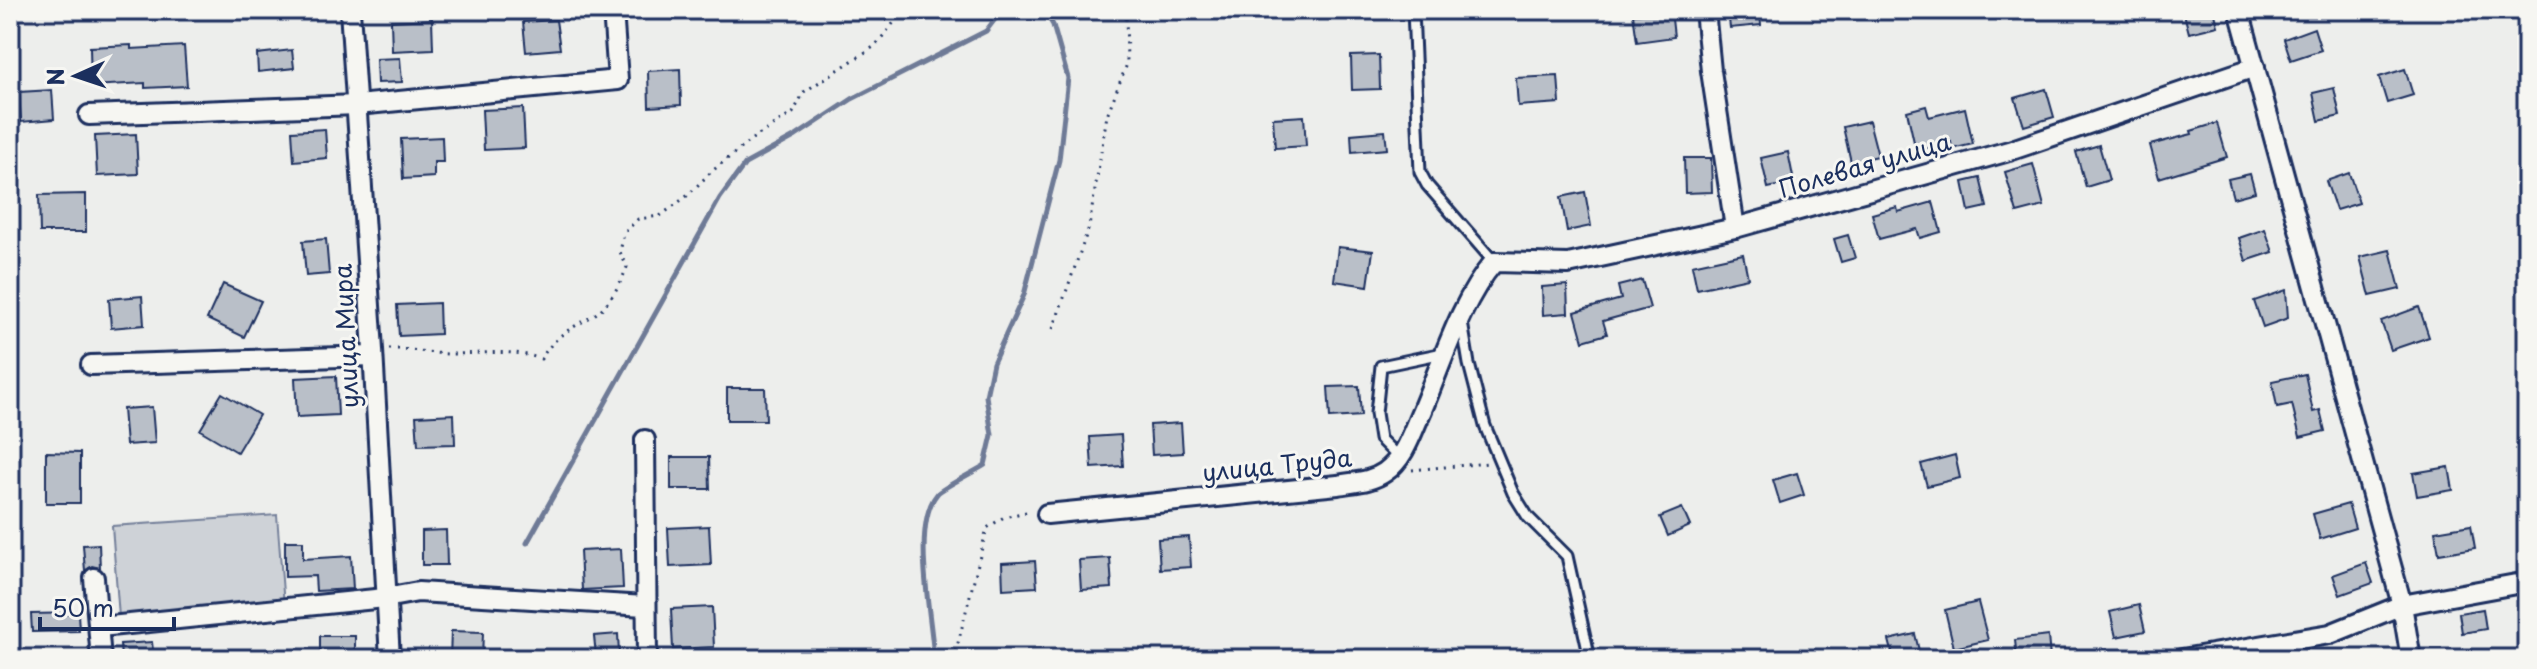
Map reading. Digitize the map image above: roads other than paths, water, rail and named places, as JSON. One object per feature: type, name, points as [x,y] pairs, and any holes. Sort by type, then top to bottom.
[{"type":"street","name":"улица Мира","points":[[350,10],[390,659]]},
{"type":"street","points":[[89,115],[357,105],[618,80],[613,10]]},
{"type":"street","points":[[1705,10],[1735,228]]},
{"type":"street","points":[[2239,10],[2402,605],[2411,659]]},
{"type":"street","name":"Полевая улица","points":[[1489,268],[1568,264],[1735,228],[2009,151],[2255,67]]},
{"type":"street","name":"улица Труда","points":[[1041,512],[1338,485],[1364,481],[1384,473],[1404,452],[1461,318],[1489,268]]},
{"type":"street","points":[[91,365],[373,353]]},
{"type":"street","points":[[645,440],[647,659]]},
{"type":"street","points":[[94,578],[101,659]]},
{"type":"street","points":[[2182,659],[2330,634],[2402,605],[2527,582]]},
{"type":"street","points":[[100,627],[418,592],[645,606]]},
{"type":"lane","points":[[1413,10],[1420,172],[1489,268]]},
{"type":"lane","points":[[1461,318],[1485,426],[1513,493],[1528,517],[1567,556],[1590,659]]},
{"type":"lane","points":[[1399,458],[1380,439],[1376,413],[1381,366],[1447,352]]},
{"type":"waterway","points":[[527,543],[720,198],[745,164],[796,136],[852,99],[986,31],[1002,10]]},
{"type":"waterway","points":[[934,659],[924,549],[929,508],[937,494],[985,465],[992,435],[986,396],[993,363],[1024,295],[1059,160],[1068,78],[1053,25],[1044,10]]}]
